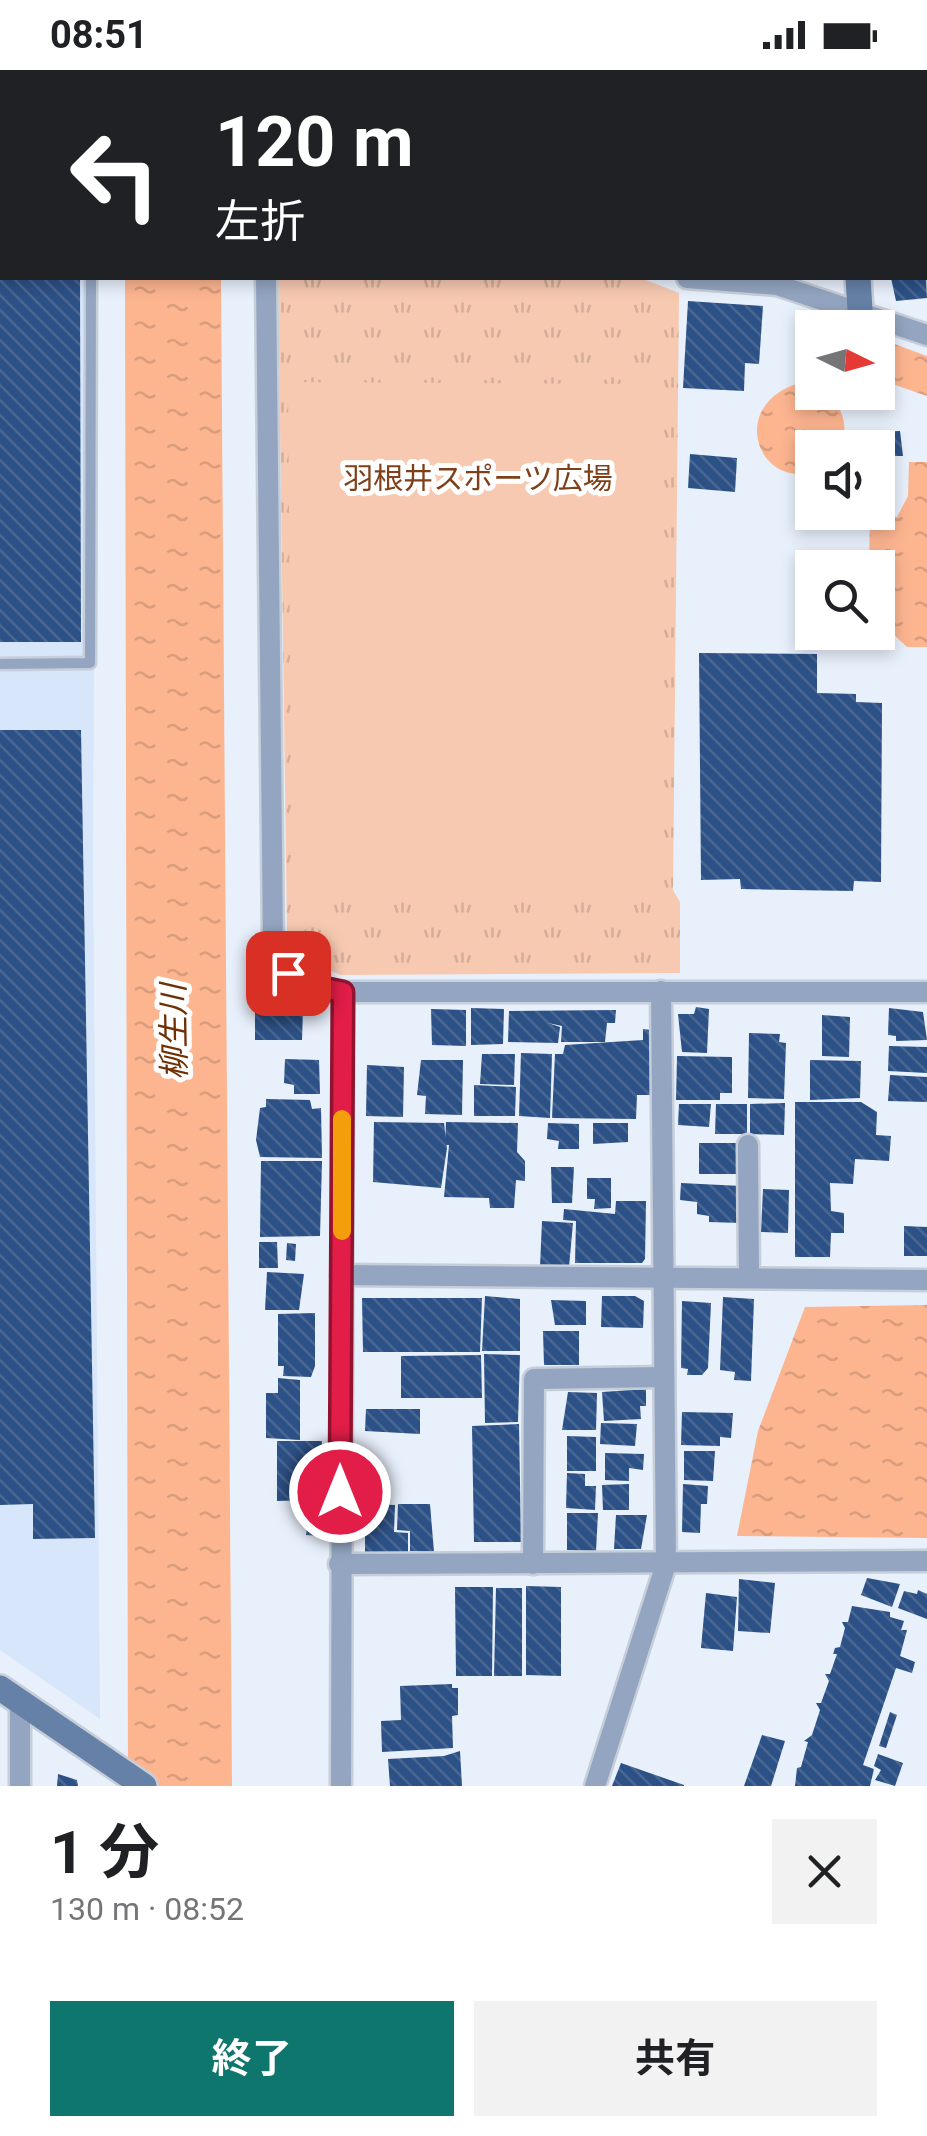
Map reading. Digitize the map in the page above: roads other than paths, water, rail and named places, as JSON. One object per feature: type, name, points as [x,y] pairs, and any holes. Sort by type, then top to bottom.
[{"type":"main road","points":[[858,280],[860,310]]},
{"type":"main road","points":[[10,1695],[144,1786]]},
{"type":"street","points":[[266,280],[273,944],[278,960],[300,983],[343,992],[927,992]]},
{"type":"street","points":[[713,280],[777,285],[860,310]]},
{"type":"street","points":[[895,323],[927,335]]},
{"type":"street","points":[[595,1786],[666,1564],[661,991]]},
{"type":"street","points":[[342,1786],[343,992]]},
{"type":"street","points":[[748,1145],[749,1277]]},
{"type":"street","points":[[341,1275],[927,1280]]},
{"type":"street","points":[[533,1564],[534,1379],[664,1377]]},
{"type":"street","points":[[340,1564],[927,1561]]},
{"type":"street","points":[[10,1695],[20,1786]]},
{"type":"lane","points":[[0,664],[90,664],[91,280]]},
{"type":"water","name":"柳生川","points":[[125,280],[221,280],[232,1786],[128,1786]]},
{"type":"water","points":[[895,344],[927,356],[927,396],[895,385]]},
{"type":"water","points":[[795,385],[795,410],[839,410],[842,416],[844,430],[795,430],[795,474],[778,468],[759,443],[757,426],[762,410],[775,395]]},
{"type":"water","points":[[909,462],[927,462],[927,647],[907,647],[895,636],[895,550],[869,550],[870,530],[895,530],[895,517],[908,496]]},
{"type":"water","points":[[927,1305],[927,1538],[737,1536],[758,1431],[805,1307]]},
{"type":"park label","name":"羽根井スポーツ広場","points":[[478,478]]}]
